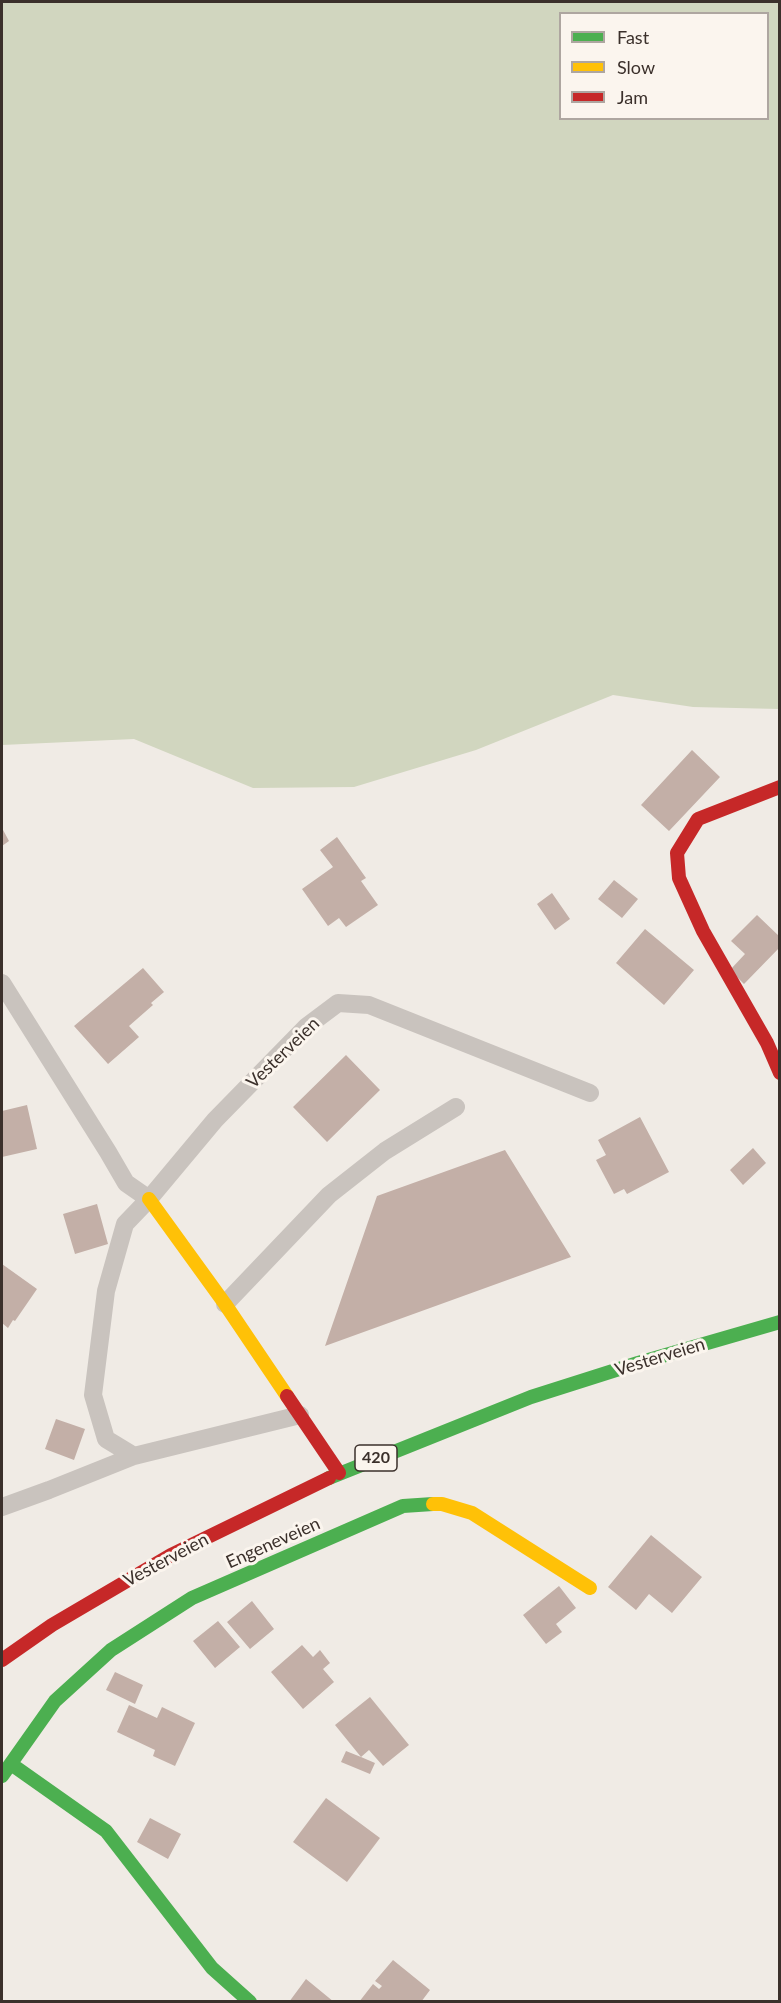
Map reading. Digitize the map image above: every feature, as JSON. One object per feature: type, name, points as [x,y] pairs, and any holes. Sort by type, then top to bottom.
[{"type":"street","points":[[780,787],[698,819],[677,853],[679,878],[703,931],[767,1043],[780,1073]]},
{"type":"street","points":[[149,1199],[225,1304],[339,1473]]},
{"type":"street","name":"Vesterveien","points":[[2,1660],[52,1624],[171,1555],[339,1473],[531,1396],[780,1322]]},
{"type":"street","name":"Engeneveien","points":[[2,1776],[55,1701],[111,1650],[192,1598],[403,1506],[442,1504],[472,1512],[590,1588]]},
{"type":"street","points":[[11,1764],[106,1831],[212,1968],[250,2001]]},
{"type":"lane","points":[[2,983],[126,1183],[149,1199]]},
{"type":"lane","name":"Vesterveien","points":[[134,1456],[106,1439],[93,1395],[106,1291],[125,1224],[215,1120],[306,1027],[338,1003],[369,1005],[590,1093]]},
{"type":"lane","points":[[225,1304],[329,1195],[385,1151],[456,1107]]},
{"type":"lane","points":[[2,1507],[134,1456],[300,1415]]},
{"type":"green space","points":[[2,2],[779,2],[779,709],[693,707],[613,695],[476,750],[354,787],[253,788],[134,739],[2,745]]},
{"type":"building","points":[[692,750],[720,777],[669,831],[641,805]]},
{"type":"building","points":[[2,828],[9,841],[2,846]]},
{"type":"building","points":[[337,837],[366,878],[361,881],[378,905],[346,927],[339,918],[328,926],[302,889],[333,867],[320,850]]},
{"type":"building","points":[[614,880],[638,899],[622,918],[598,899]]},
{"type":"building","points":[[552,893],[570,919],[555,930],[537,904]]},
{"type":"building","points":[[757,915],[780,937],[780,947],[744,984],[730,970],[745,954],[731,941]]},
{"type":"building","points":[[645,929],[694,970],[664,1005],[616,963]]},
{"type":"building","points":[[143,968],[164,992],[129,1026],[139,1037],[108,1064],[74,1026]]},
{"type":"building","points":[[346,1055],[380,1090],[327,1142],[293,1107]]},
{"type":"building","points":[[27,1105],[37,1149],[2,1157],[2,1111]]},
{"type":"building","points":[[640,1117],[669,1172],[627,1194],[624,1189],[614,1194],[596,1160],[606,1155],[598,1140]]},
{"type":"building","points":[[753,1148],[766,1163],[743,1185],[730,1170]]},
{"type":"building","points":[[505,1150],[571,1257],[325,1346],[377,1196]]},
{"type":"building","points":[[97,1204],[108,1244],[75,1254],[63,1214]]},
{"type":"building","points":[[2,1264],[37,1289],[8,1328],[2,1323]]},
{"type":"building","points":[[56,1419],[85,1429],[74,1460],[45,1449]]},
{"type":"building","points":[[651,1535],[702,1577],[672,1613],[649,1594],[636,1610],[608,1587]]},
{"type":"building","points":[[559,1586],[576,1608],[556,1624],[562,1632],[546,1644],[523,1615]]},
{"type":"building","points":[[252,1601],[274,1629],[250,1649],[227,1622]]},
{"type":"building","points":[[218,1621],[240,1647],[215,1668],[193,1641]]},
{"type":"building","points":[[302,1645],[313,1657],[320,1650],[330,1663],[323,1669],[334,1682],[303,1709],[271,1672]]},
{"type":"building","points":[[115,1672],[143,1685],[135,1704],[106,1690]]},
{"type":"building","points":[[370,1697],[409,1745],[383,1766],[369,1750],[361,1757],[335,1725]]},
{"type":"building","points":[[129,1705],[157,1718],[162,1707],[195,1723],[175,1766],[153,1756],[155,1750],[117,1732]]},
{"type":"building","points":[[346,1751],[375,1763],[370,1774],[341,1762]]},
{"type":"building","points":[[326,1798],[380,1838],[347,1882],[293,1842]]},
{"type":"building","points":[[150,1818],[181,1834],[168,1859],[137,1842]]},
{"type":"building","points":[[393,1960],[430,1990],[421,2002],[359,2002],[373,1984],[379,1989],[382,1986],[375,1981]]},
{"type":"building","points":[[306,1979],[334,2002],[289,2002]]},
{"type":"traffic: fast","points":[[329,1478],[531,1397],[780,1322]]},
{"type":"traffic: fast","points":[[2,1776],[55,1701],[111,1650],[192,1598],[403,1506],[433,1504]]},
{"type":"traffic: fast","points":[[11,1764],[106,1831],[212,1968],[250,2002]]},
{"type":"traffic: slow","points":[[149,1199],[225,1304],[287,1396]]},
{"type":"traffic: slow","points":[[433,1504],[442,1504],[472,1513],[590,1588]]},
{"type":"traffic: jam","points":[[780,787],[698,819],[677,853],[679,878],[703,931],[767,1043],[780,1073]]},
{"type":"traffic: jam","points":[[287,1396],[339,1473]]},
{"type":"traffic: jam","points":[[2,1660],[52,1625],[171,1555],[329,1478]]}]
